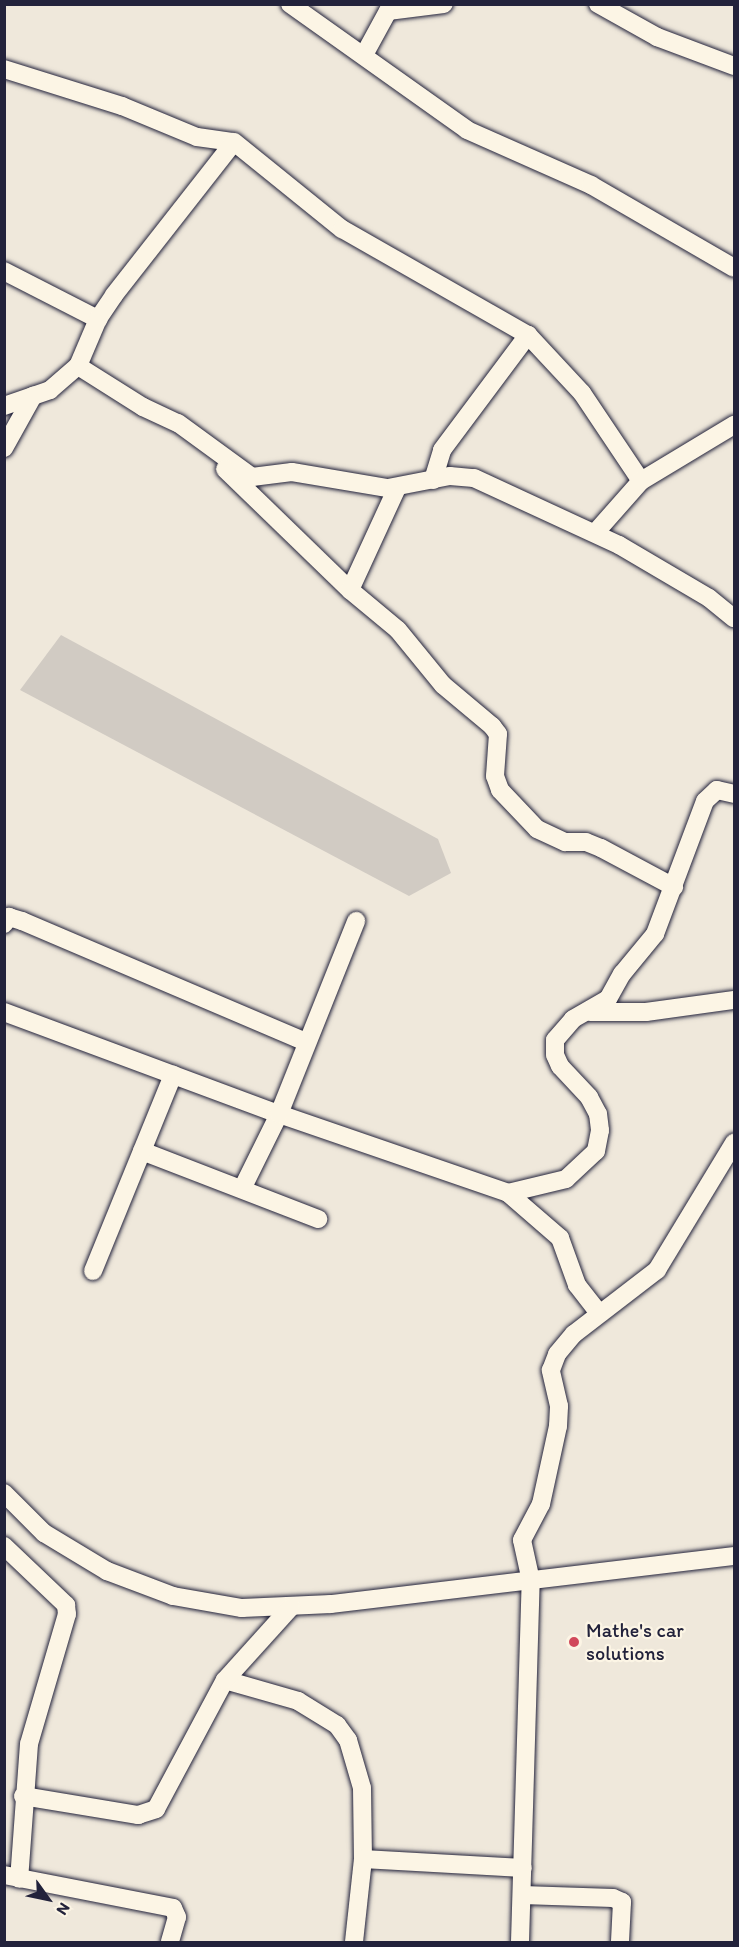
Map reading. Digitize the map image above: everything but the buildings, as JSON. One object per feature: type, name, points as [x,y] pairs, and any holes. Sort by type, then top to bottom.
[{"type":"street","points":[[290,4],[467,130],[591,185],[735,268]]},
{"type":"street","points":[[364,55],[388,11],[444,4]]},
{"type":"street","points":[[598,4],[657,37],[735,66]]},
{"type":"street","points":[[4,69],[122,106],[197,137],[234,142],[342,229],[528,335],[582,393],[640,481]]},
{"type":"street","points":[[4,406],[50,390],[78,366],[98,319],[234,142]]},
{"type":"street","points":[[4,271],[98,319]]},
{"type":"street","points":[[433,480],[442,450],[528,335]]},
{"type":"street","points":[[78,366],[143,406],[178,423],[252,477],[292,472],[398,488],[433,480],[474,477],[595,533],[709,598],[735,618]]},
{"type":"street","points":[[4,448],[33,396]]},
{"type":"street","points":[[178,423],[350,590],[398,630],[443,685],[498,734],[495,776],[500,790],[537,829],[565,842],[586,842],[601,848],[674,887]]},
{"type":"street","points":[[595,533],[640,481],[735,425]]},
{"type":"street","points":[[350,590],[398,488]]},
{"type":"street","points":[[508,1193],[566,1179],[596,1150],[600,1130],[598,1114],[555,1055],[555,1040],[563,1027],[608,999],[622,974],[655,933],[705,801],[717,790],[735,795]]},
{"type":"street","points":[[4,924],[9,917],[22,921],[305,1042]]},
{"type":"street","points":[[242,1189],[279,1114],[305,1042],[356,921]]},
{"type":"street","points":[[585,1013],[621,1009],[646,1012],[735,1000]]},
{"type":"street","points":[[4,1012],[279,1114],[508,1193],[560,1238],[577,1285],[599,1313]]},
{"type":"street","points":[[93,1271],[173,1075]]},
{"type":"street","points":[[520,1942],[531,1581],[522,1540],[541,1504],[558,1426],[559,1406],[551,1370],[557,1354],[599,1313],[657,1270],[735,1143]]},
{"type":"street","points":[[142,1151],[318,1219]]},
{"type":"street","points":[[4,1493],[44,1533],[72,1553],[136,1585],[206,1604],[291,1607],[735,1556]]},
{"type":"street","points":[[4,1546],[66,1605],[67,1614],[29,1744],[12,1877],[173,1908],[177,1917],[170,1942]]},
{"type":"street","points":[[23,1796],[138,1815],[156,1809],[225,1680],[291,1607]]},
{"type":"street","points":[[225,1680],[298,1701],[342,1732],[356,1760],[362,1788],[363,1859],[354,1942]]},
{"type":"street","points":[[363,1859],[523,1868]]},
{"type":"street","points":[[522,1895],[613,1898],[622,1902],[620,1942]]},
{"type":"shaded area","points":[[61,635],[438,839],[451,873],[409,896],[20,690]]},
{"type":"place","name":"Mathe's car solutions","points":[[574,1642]]}]
